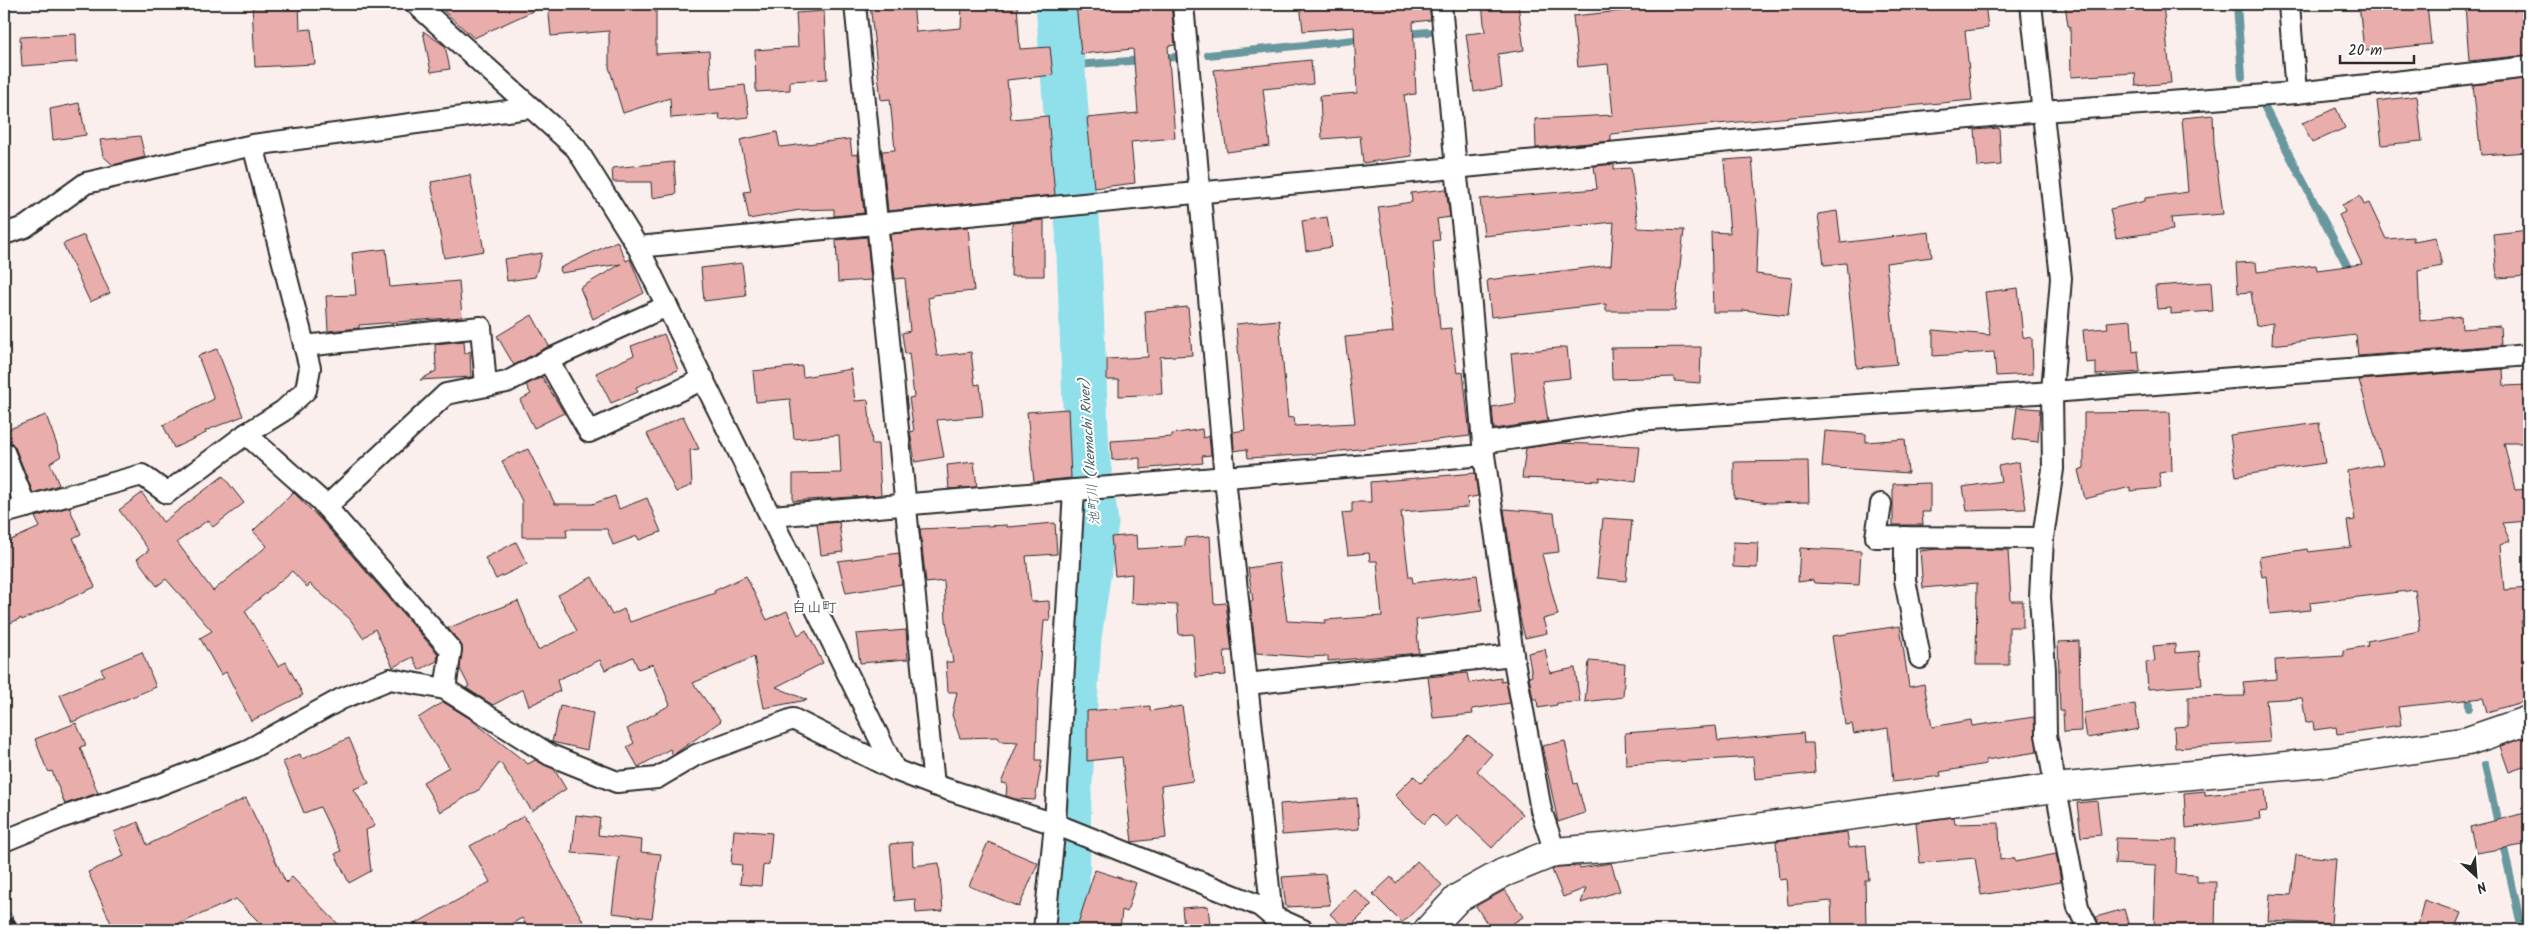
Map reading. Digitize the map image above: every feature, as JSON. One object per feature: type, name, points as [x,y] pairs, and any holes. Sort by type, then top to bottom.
[{"type":"street","points":[[416,4],[529,108],[576,148],[638,246],[895,770]]},
{"type":"street","points":[[855,4],[904,506],[934,785]]},
{"type":"street","points":[[1183,4],[1225,478],[1247,684],[1264,917]]},
{"type":"street","points":[[1440,4],[1469,282],[1483,449],[1513,655],[1542,810],[1555,852]]},
{"type":"street","points":[[2031,4],[2061,278],[2052,392],[2053,469],[2043,538],[2040,597],[2045,670],[2046,735],[2078,907],[2089,930]]},
{"type":"street","points":[[2289,4],[2296,92]]},
{"type":"street","points":[[638,246],[876,222],[1456,169],[2042,111],[2296,92],[2529,67]]},
{"type":"street","points":[[4,234],[26,227],[86,183],[253,145],[529,108]]},
{"type":"street","points":[[4,513],[142,475],[168,493],[246,434],[283,411],[306,390],[310,368],[253,145]]},
{"type":"street","points":[[326,507],[446,394],[508,382],[548,360],[667,306]]},
{"type":"street","points":[[304,346],[481,328],[486,386]]},
{"type":"street","points":[[772,516],[1225,478],[1483,449],[1636,420],[2052,392],[2529,355]]},
{"type":"street","points":[[548,360],[589,432],[704,378]]},
{"type":"street","points":[[246,434],[326,507],[451,650],[445,689]]},
{"type":"street","points":[[4,452],[26,507]]},
{"type":"street","points":[[1044,930],[1054,824],[1074,490]]},
{"type":"street","points":[[1881,504],[1876,537],[2043,538]]},
{"type":"street","points":[[1905,537],[1905,580],[1920,658]]},
{"type":"street","points":[[1247,684],[1513,655]]},
{"type":"street","points":[[4,841],[63,817],[154,787],[248,750],[341,699],[390,679],[445,689],[550,755],[617,782],[657,778],[696,755],[793,719],[895,770],[934,785],[1054,824],[1264,917],[1303,930]]},
{"type":"street","points":[[1428,930],[1458,898],[1503,873],[1555,852],[1624,845],[2055,788],[2328,762],[2468,741],[2529,720]]},
{"type":"building","points":[[252,4],[299,4],[300,30],[311,29],[315,64],[255,67]]},
{"type":"building","points":[[436,4],[548,4],[474,38]]},
{"type":"building","points":[[548,4],[656,4],[656,54],[709,51],[711,89],[745,85],[749,117],[720,120],[719,114],[671,118],[670,98],[623,113],[609,67],[609,31],[551,36]]},
{"type":"building","points":[[870,4],[913,4],[916,32],[961,28],[962,4],[1017,4],[1020,49],[1050,47],[1053,75],[1007,80],[1011,119],[1048,116],[1055,195],[888,211],[882,151],[895,150],[890,99],[881,100]]},
{"type":"building","points":[[1076,4],[1171,4],[1175,45],[1168,46],[1175,138],[1131,142],[1135,183],[1094,188],[1087,118],[1138,113],[1133,49],[1081,54]]},
{"type":"building","points":[[1300,4],[1429,4],[1431,20],[1413,22],[1416,94],[1404,95],[1412,156],[1363,163],[1360,136],[1322,139],[1320,96],[1357,93],[1354,27],[1303,31]]},
{"type":"building","points":[[1482,4],[1518,4],[1524,50],[1498,54],[1502,87],[1474,92],[1466,34],[1485,32]]},
{"type":"building","points":[[1691,4],[1985,4],[1988,28],[1965,31],[1972,100],[1611,134],[1611,141],[1536,148],[1535,119],[1613,115],[1608,64],[1578,67],[1573,16]]},
{"type":"building","points":[[2065,4],[2163,4],[2171,83],[2136,86],[2135,73],[2071,77],[2070,26],[2068,26]]},
{"type":"building","points":[[2359,4],[2427,4],[2431,44],[2364,51]]},
{"type":"building","points":[[2465,4],[2524,4],[2524,9],[2529,8],[2529,55],[2469,61]]},
{"type":"building","points":[[824,11],[827,79],[790,81],[790,90],[756,92],[755,50],[798,47],[796,13]]},
{"type":"building","points":[[423,31],[445,46],[450,69],[431,72]]},
{"type":"building","points":[[76,34],[77,62],[22,66],[20,37]]},
{"type":"building","points":[[1311,60],[1313,84],[1263,89],[1270,146],[1227,152],[1214,70]]},
{"type":"building","points":[[2524,79],[2529,125],[2529,152],[2481,155],[2473,85]]},
{"type":"building","points":[[2417,96],[2422,141],[2382,145],[2377,101]]},
{"type":"building","points":[[79,103],[86,135],[53,140],[50,109]]},
{"type":"building","points":[[2336,108],[2345,128],[2312,143],[2302,123]]},
{"type":"building","points":[[2213,115],[2214,144],[2223,214],[2171,218],[2173,230],[2116,238],[2110,209],[2145,201],[2145,198],[2188,192],[2182,118]]},
{"type":"building","points":[[1999,128],[2001,165],[1978,167],[1975,130]]},
{"type":"building","points":[[777,132],[780,147],[850,139],[852,155],[858,154],[864,213],[834,216],[834,209],[800,210],[749,219],[744,192],[751,191],[740,140]]},
{"type":"building","points":[[140,136],[145,157],[113,165],[103,156],[100,140]]},
{"type":"building","points":[[1752,158],[1758,227],[1756,274],[1792,278],[1788,315],[1743,310],[1743,312],[1713,312],[1711,232],[1730,233],[1724,160]]},
{"type":"building","points":[[674,162],[676,194],[652,198],[651,182],[613,182],[612,168]]},
{"type":"building","points":[[1614,164],[1614,169],[1631,168],[1638,228],[1684,230],[1675,311],[1606,311],[1606,304],[1491,317],[1487,280],[1611,265],[1614,222],[1484,236],[1480,199],[1597,189],[1594,166]]},
{"type":"building","points":[[470,175],[484,251],[444,258],[431,182]]},
{"type":"building","points":[[1446,189],[1450,217],[1437,219],[1440,240],[1433,241],[1440,329],[1451,328],[1457,373],[1463,372],[1470,436],[1315,454],[1248,458],[1247,449],[1234,451],[1233,432],[1245,430],[1236,324],[1279,320],[1288,418],[1294,417],[1295,426],[1355,423],[1345,337],[1393,332],[1385,247],[1378,207],[1412,202],[1411,193]]},
{"type":"building","points":[[2360,196],[2364,205],[2369,203],[2386,239],[2413,237],[2413,241],[2436,237],[2442,266],[2418,271],[2420,321],[2461,316],[2462,329],[2500,326],[2501,345],[2358,356],[2356,335],[2272,345],[2273,323],[2256,326],[2251,292],[2238,293],[2236,263],[2256,262],[2257,272],[2316,265],[2317,270],[2362,264],[2339,215],[2345,212],[2342,205]]},
{"type":"building","points":[[1837,211],[1841,243],[1929,232],[1932,257],[1886,263],[1897,364],[1857,368],[1846,263],[1824,265],[1818,214]]},
{"type":"building","points":[[1327,217],[1332,247],[1306,251],[1302,221]]},
{"type":"building","points":[[1044,220],[1044,276],[1011,276],[1012,223]]},
{"type":"building","points":[[968,227],[974,291],[933,295],[933,297],[928,298],[937,356],[971,352],[975,385],[980,384],[983,416],[937,420],[944,457],[915,462],[910,432],[914,431],[909,398],[914,397],[909,353],[905,354],[902,333],[910,331],[905,278],[895,279],[890,234]]},
{"type":"building","points":[[2529,230],[2529,276],[2497,278],[2493,234]]},
{"type":"building","points":[[84,235],[110,293],[90,302],[63,244]]},
{"type":"building","points":[[867,237],[871,280],[838,282],[836,240]]},
{"type":"building","points":[[617,241],[626,261],[630,259],[644,293],[593,319],[580,288],[621,264],[561,273],[560,268]]},
{"type":"building","points":[[386,249],[390,287],[459,281],[462,317],[359,325],[359,328],[328,331],[326,296],[356,295],[352,253]]},
{"type":"building","points":[[542,253],[535,277],[507,281],[504,259]]},
{"type":"building","points":[[742,263],[746,296],[704,301],[701,268]]},
{"type":"building","points":[[2211,282],[2213,311],[2171,314],[2171,308],[2157,309],[2155,286]]},
{"type":"building","points":[[2018,288],[2023,337],[2032,338],[2033,374],[1996,376],[1994,352],[1933,356],[1933,330],[1990,335],[1985,292]]},
{"type":"building","points":[[1188,307],[1192,355],[1160,357],[1162,394],[1119,396],[1119,380],[1107,380],[1107,359],[1148,357],[1145,311]]},
{"type":"building","points":[[532,315],[549,346],[514,365],[497,336]]},
{"type":"building","points":[[2131,320],[2133,352],[2138,351],[2140,372],[2096,375],[2096,362],[2086,363],[2083,330],[2108,328],[2107,322]]},
{"type":"building","points":[[664,334],[678,370],[636,387],[638,392],[611,403],[596,373],[634,355],[631,346]]},
{"type":"building","points":[[464,341],[465,354],[470,351],[471,377],[420,380],[436,371],[435,344]]},
{"type":"building","points":[[1567,347],[1570,378],[1542,381],[1548,421],[1494,429],[1492,407],[1516,403],[1511,353]]},
{"type":"building","points":[[1701,347],[1700,383],[1674,381],[1674,377],[1612,379],[1611,348]]},
{"type":"building","points":[[217,349],[243,416],[205,431],[206,433],[174,448],[163,425],[214,399],[198,356]]},
{"type":"building","points":[[802,366],[803,377],[851,369],[855,401],[868,400],[872,444],[878,444],[881,495],[793,501],[793,474],[841,473],[839,435],[794,439],[790,399],[756,402],[753,371]]},
{"type":"building","points":[[2503,369],[2504,386],[2529,385],[2529,443],[2504,443],[2515,490],[2529,489],[2529,521],[2502,523],[2510,541],[2500,545],[2504,590],[2529,588],[2529,620],[2521,621],[2529,654],[2529,700],[2487,712],[2483,698],[2398,707],[2401,725],[2337,734],[2336,727],[2314,730],[2313,721],[2306,723],[2302,698],[2266,700],[2270,742],[2175,748],[2174,727],[2188,726],[2188,697],[2245,696],[2243,682],[2276,679],[2275,660],[2344,656],[2343,650],[2368,646],[2367,641],[2420,631],[2415,590],[2310,603],[2311,610],[2270,614],[2266,576],[2262,577],[2259,557],[2307,549],[2308,552],[2351,547],[2347,521],[2355,520],[2347,471],[2383,464],[2359,380]]},
{"type":"building","points":[[542,377],[564,413],[534,428],[520,400],[531,394],[526,385]]},
{"type":"building","points":[[2017,407],[2040,409],[2038,442],[2013,439]]},
{"type":"building","points":[[1068,409],[1071,478],[1034,482],[1027,412]]},
{"type":"building","points":[[2170,412],[2172,471],[2159,473],[2161,488],[2130,491],[2130,487],[2085,499],[2078,470],[2084,468],[2084,413]]},
{"type":"building","points":[[46,415],[61,456],[50,463],[59,485],[33,493],[15,447],[11,442],[4,440],[4,431]]},
{"type":"building","points":[[683,416],[699,449],[690,450],[692,485],[676,492],[647,434]]},
{"type":"building","points":[[2319,423],[2325,463],[2236,476],[2230,435]]},
{"type":"building","points":[[1202,429],[1203,438],[1209,436],[1211,455],[1202,456],[1203,463],[1140,469],[1140,458],[1112,460],[1111,441],[1172,437],[1172,434]]},
{"type":"building","points":[[1825,431],[1866,434],[1866,442],[1905,439],[1908,473],[1822,467]]},
{"type":"building","points":[[1561,443],[1640,446],[1636,482],[1599,477],[1599,481],[1522,478],[1526,448]]},
{"type":"building","points":[[528,449],[555,504],[592,504],[615,496],[619,509],[647,498],[661,532],[639,540],[637,536],[613,545],[607,529],[566,529],[567,537],[522,537],[522,501],[502,461]]},
{"type":"building","points":[[1808,461],[1809,502],[1769,503],[1734,498],[1734,462]]},
{"type":"building","points":[[974,462],[977,487],[949,489],[947,465]]},
{"type":"building","points":[[2019,462],[2026,509],[1967,511],[1963,487],[2001,481],[1998,466]]},
{"type":"building","points":[[1475,473],[1478,496],[1467,498],[1468,507],[1401,512],[1409,577],[1412,577],[1413,583],[1477,575],[1482,611],[1416,620],[1419,653],[1328,661],[1328,656],[1308,657],[1256,653],[1250,601],[1253,601],[1248,568],[1279,563],[1287,621],[1325,623],[1325,620],[1382,616],[1377,561],[1370,561],[1369,553],[1348,555],[1342,513],[1352,512],[1352,502],[1371,502],[1370,482]]},
{"type":"building","points":[[223,476],[244,503],[213,527],[208,520],[177,542],[213,591],[267,546],[253,531],[293,492],[320,519],[438,654],[437,661],[419,670],[413,657],[393,667],[375,629],[363,638],[350,619],[310,584],[307,587],[292,571],[245,611],[278,666],[286,662],[303,695],[251,721],[226,672],[221,675],[200,638],[212,631],[166,579],[157,586],[137,559],[149,550],[119,510],[142,493],[163,522]]},
{"type":"building","points":[[1930,483],[1930,512],[1922,512],[1923,525],[1893,525],[1893,484]]},
{"type":"building","points":[[69,507],[81,534],[73,538],[95,587],[22,620],[21,618],[4,626],[4,543],[40,527],[35,517]]},
{"type":"building","points":[[1504,509],[1554,513],[1559,552],[1542,554],[1558,615],[1543,619],[1547,633],[1525,638],[1520,618]]},
{"type":"building","points":[[1603,518],[1632,520],[1626,581],[1597,578]]},
{"type":"building","points":[[839,522],[843,552],[821,555],[817,524]]},
{"type":"building","points":[[1055,523],[1057,554],[1026,556],[1031,602],[1049,601],[1050,621],[1044,621],[1038,696],[1036,760],[1042,760],[1035,800],[1015,799],[1006,796],[1007,784],[1001,783],[1018,742],[1000,741],[998,737],[960,738],[952,715],[957,692],[948,692],[946,662],[953,662],[946,620],[944,581],[926,583],[920,529],[1007,525],[1007,527]]},
{"type":"building","points":[[1136,535],[1137,549],[1185,546],[1185,538],[1210,536],[1214,604],[1226,603],[1232,651],[1224,651],[1226,675],[1196,677],[1193,634],[1179,635],[1177,605],[1131,603],[1132,574],[1115,576],[1111,537]]},
{"type":"building","points":[[516,542],[527,564],[496,579],[485,558]]},
{"type":"building","points":[[1733,542],[1758,543],[1757,568],[1733,567]]},
{"type":"building","points":[[1800,548],[1861,551],[1859,585],[1814,583],[1813,580],[1798,582]]},
{"type":"building","points":[[1937,549],[2008,550],[2011,601],[2023,601],[2023,627],[2009,627],[2009,665],[1976,665],[1977,583],[1923,588],[1920,551]]},
{"type":"building","points":[[899,553],[902,584],[846,593],[838,561]]},
{"type":"building","points":[[746,576],[767,620],[787,611],[798,635],[806,630],[823,663],[776,687],[807,700],[764,708],[754,657],[693,683],[721,721],[673,755],[670,749],[638,767],[627,747],[634,743],[627,729],[670,705],[653,664],[638,669],[633,657],[605,670],[600,660],[557,680],[560,691],[529,706],[523,689],[493,705],[466,688],[469,686],[460,669],[462,646],[448,628],[518,601],[538,650],[577,631],[558,595],[592,577],[612,615],[624,609],[630,622],[715,593],[714,591]]},
{"type":"building","points":[[1900,626],[1909,687],[1924,684],[1932,727],[1971,720],[1972,726],[2034,717],[2037,752],[1986,760],[1986,764],[1940,772],[1941,776],[1893,782],[1888,728],[1854,734],[1852,724],[1845,725],[1832,636]]},
{"type":"building","points":[[906,630],[908,659],[860,663],[856,634]]},
{"type":"building","points":[[2079,641],[2081,731],[2064,732],[2063,711],[2060,711],[2058,642]]},
{"type":"building","points":[[2175,644],[2175,653],[2199,651],[2202,685],[2148,689],[2146,662],[2155,661],[2153,646]]},
{"type":"building","points":[[1545,649],[1550,673],[1575,668],[1580,702],[1557,703],[1557,705],[1538,708],[1537,699],[1533,699],[1529,677],[1532,676],[1528,653]]},
{"type":"building","points":[[142,652],[156,687],[72,722],[60,695],[104,675],[101,669]]},
{"type":"building","points":[[1589,661],[1625,664],[1623,697],[1585,702]]},
{"type":"building","points":[[1467,673],[1469,683],[1501,678],[1501,682],[1506,681],[1510,703],[1472,709],[1473,714],[1433,718],[1428,677]]},
{"type":"building","points":[[443,702],[469,718],[528,764],[535,760],[554,769],[566,789],[532,811],[500,762],[480,789],[440,812],[423,782],[449,767],[418,718]]},
{"type":"building","points":[[2135,704],[2139,729],[2087,738],[2083,713]]},
{"type":"building","points":[[560,706],[593,713],[587,750],[552,742]]},
{"type":"building","points":[[1150,706],[1150,711],[1182,706],[1193,781],[1161,786],[1166,838],[1132,842],[1122,757],[1087,761],[1087,711]]},
{"type":"building","points":[[76,723],[86,745],[80,747],[98,793],[65,804],[52,771],[49,772],[45,765],[35,739]]},
{"type":"building","points":[[1716,726],[1718,741],[1803,733],[1804,743],[1813,743],[1815,773],[1755,779],[1753,757],[1626,765],[1625,733]]},
{"type":"building","points":[[1468,735],[1492,754],[1477,771],[1523,814],[1492,848],[1457,815],[1446,827],[1433,814],[1424,824],[1395,795],[1414,776],[1421,783]]},
{"type":"building","points":[[2529,736],[2529,765],[2509,772],[2500,746]]},
{"type":"building","points":[[349,738],[369,783],[354,789],[375,826],[366,830],[371,871],[349,883],[335,854],[341,851],[320,807],[304,813],[283,762],[300,754],[302,759]]},
{"type":"building","points":[[1565,741],[1574,784],[1577,783],[1585,813],[1558,822],[1542,746]]},
{"type":"building","points":[[2265,789],[2267,811],[2259,812],[2260,819],[2186,828],[2184,793],[2205,791],[2205,795]]},
{"type":"building","points":[[246,798],[286,883],[292,877],[344,930],[267,930],[236,899],[165,930],[114,930],[88,872],[124,856],[114,832],[138,822],[147,845]]},
{"type":"building","points":[[1357,798],[1359,829],[1282,835],[1280,804]]},
{"type":"building","points":[[2097,801],[2101,835],[2081,837],[2077,803]]},
{"type":"building","points":[[2529,812],[2529,844],[2476,853],[2470,827]]},
{"type":"building","points":[[576,815],[600,818],[598,835],[642,840],[641,852],[661,854],[652,918],[612,913],[619,857],[572,853]]},
{"type":"building","points":[[524,816],[588,930],[529,930],[522,918],[500,930],[404,930],[490,882],[470,846]]},
{"type":"building","points":[[1954,817],[1955,824],[1999,823],[2000,860],[2015,858],[2015,862],[2056,854],[2061,882],[1981,895],[1975,858],[1920,863],[1916,822]]},
{"type":"building","points":[[734,830],[772,833],[769,864],[763,866],[761,886],[740,884],[742,865],[731,864]]},
{"type":"building","points":[[1847,832],[1849,847],[1866,845],[1869,880],[1865,880],[1866,927],[1832,928],[1831,901],[1788,905],[1786,879],[1779,880],[1776,841]]},
{"type":"building","points":[[2116,838],[2177,840],[2176,874],[2197,875],[2197,882],[2216,882],[2215,930],[2154,930],[2156,866],[2115,864]]},
{"type":"building","points":[[912,842],[913,866],[939,863],[943,911],[916,913],[915,899],[895,901],[890,844]]},
{"type":"building","points":[[988,842],[1038,863],[1019,907],[969,886]]},
{"type":"building","points":[[2296,855],[2336,859],[2331,924],[2268,921],[2270,894],[2291,895]]},
{"type":"building","points":[[1417,861],[1442,885],[1402,923],[1373,894],[1391,877],[1396,883]]},
{"type":"building","points":[[1611,863],[1620,891],[1581,903],[1586,888],[1563,897],[1552,870],[1559,867],[1579,866],[1580,868]]},
{"type":"building","points":[[1095,870],[1136,883],[1127,912],[1122,910],[1120,930],[1076,930]]},
{"type":"building","points":[[1325,874],[1330,905],[1286,907],[1282,877]]},
{"type":"building","points":[[1354,889],[1372,905],[1347,930],[1330,914]]},
{"type":"building","points":[[1505,890],[1523,917],[1502,930],[1491,930],[1476,906]]},
{"type":"building","points":[[2424,900],[2461,913],[2454,930],[2417,930]]},
{"type":"building","points":[[1208,906],[1210,925],[1184,928],[1182,908]]},
{"type":"building","points":[[2124,909],[2130,930],[2101,930],[2096,917]]},
{"type":"waterway","name":"池町川 (Ikemachi River)","points":[[1058,4],[1069,153],[1078,230],[1087,454],[1096,523],[1079,637],[1069,799],[1066,930]]},
{"type":"waterway","points":[[2237,4],[2242,77]]},
{"type":"waterway","points":[[1405,34],[1428,32]]},
{"type":"waterway","points":[[1208,55],[1364,39]]},
{"type":"waterway","points":[[1160,58],[1177,57]]},
{"type":"waterway","points":[[1062,66],[1143,60]]},
{"type":"waterway","points":[[2265,108],[2352,275]]},
{"type":"waterway","points":[[2468,690],[2469,708]]},
{"type":"waterway","points":[[2485,765],[2499,828]]},
{"type":"waterway","points":[[2502,839],[2522,930]]},
{"type":"railway","points":[[4,909],[19,930]]},
{"type":"district","name":"白山町","points":[[814,607]]}]
